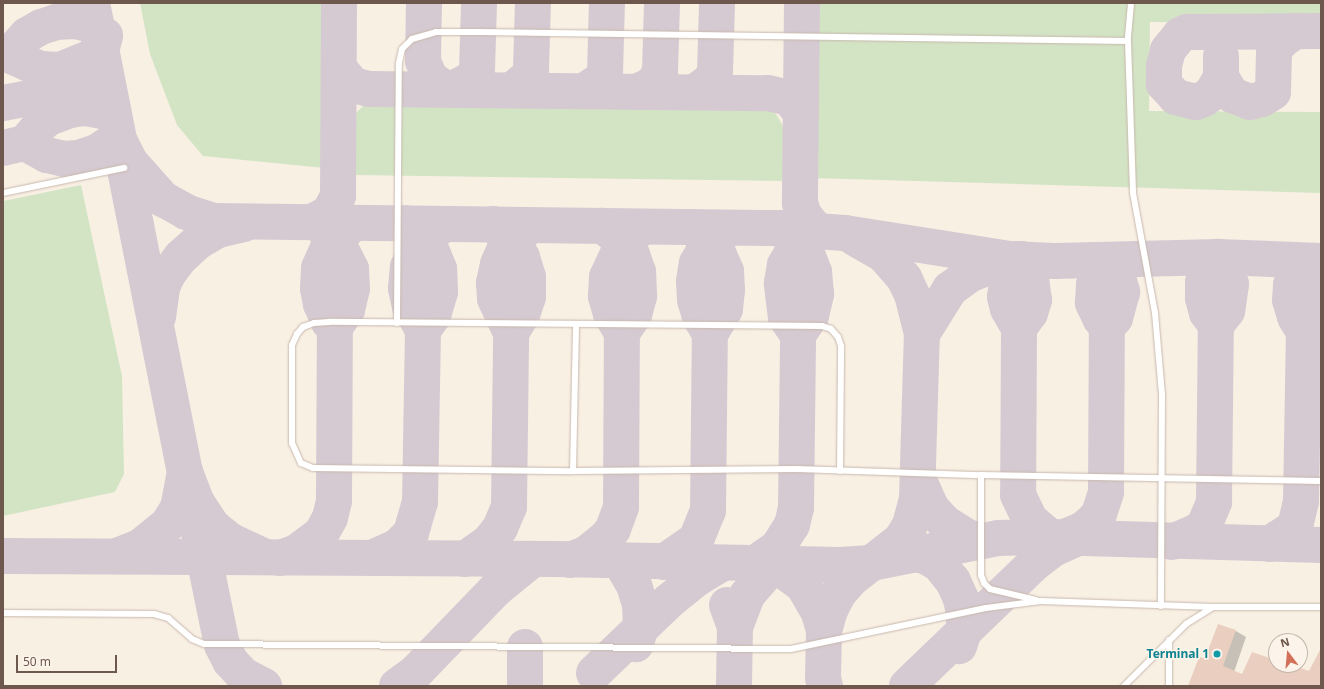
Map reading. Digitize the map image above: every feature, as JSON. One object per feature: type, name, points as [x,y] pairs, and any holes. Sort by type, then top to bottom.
[{"type":"lane","points":[[1130,3],[1128,41],[1133,193],[1155,313],[1160,360],[1160,606]]},
{"type":"lane","points":[[397,323],[399,63],[402,49],[412,39],[436,32],[472,32],[1128,41]]},
{"type":"lane","points":[[3,193],[124,168]]},
{"type":"lane","points":[[840,471],[842,352],[838,337],[831,329],[816,325],[314,323],[296,334],[292,345],[292,443],[301,463],[313,468],[574,471],[840,471],[1321,481]]},
{"type":"lane","points":[[574,471],[576,325]]},
{"type":"lane","points":[[981,475],[981,575],[984,583],[990,589],[1041,601],[1160,606],[1321,607]]},
{"type":"lane","points":[[3,613],[154,614],[168,618],[192,639],[204,644],[791,649],[986,608],[1041,601]]},
{"type":"lane","points":[[1124,686],[1186,624],[1213,607]]},
{"type":"lane","points":[[1169,640],[1169,686]]},
{"type":"green space","points":[[140,3],[323,3],[324,168],[203,156],[177,125],[150,54]]},
{"type":"green space","points":[[812,3],[1321,3],[1321,23],[1150,22],[1149,111],[1321,112],[1321,193],[812,178]]},
{"type":"green space","points":[[386,97],[745,102],[763,106],[776,114],[786,131],[786,174],[783,181],[354,175],[346,166],[345,138],[350,119],[365,104]]},
{"type":"green space","points":[[81,185],[122,376],[124,474],[115,492],[3,516],[3,201]]},
{"type":"building","name":"Terminal 1","points":[[1218,624],[1236,630],[1223,666],[1242,674],[1252,652],[1268,657],[1268,673],[1308,673],[1321,648],[1321,686],[1188,686],[1199,657],[1205,658]]},
{"type":"taxiway","points":[[92,3],[185,472],[196,501],[212,526],[229,540],[261,555]]},
{"type":"taxiway","points":[[312,222],[329,213],[338,196],[339,3]]},
{"type":"taxiway","points":[[424,3],[423,61],[430,78],[446,89]]},
{"type":"taxiway","points":[[453,89],[472,79],[477,71],[479,3]]},
{"type":"taxiway","points":[[512,90],[528,77],[531,69],[533,3]]},
{"type":"taxiway","points":[[584,91],[601,80],[605,73],[607,3]]},
{"type":"taxiway","points":[[636,92],[648,87],[656,80],[660,71],[662,3]]},
{"type":"taxiway","points":[[695,92],[710,81],[715,72],[717,3]]},
{"type":"taxiway","points":[[802,3],[800,203],[804,215],[817,231]]},
{"type":"taxiway","points":[[9,55],[27,35],[41,27],[56,22],[75,21],[96,26]]},
{"type":"taxiway","points":[[1221,56],[1221,77],[1232,95],[1250,102],[1262,99],[1273,92],[1274,51],[1280,42],[1295,31]]},
{"type":"taxiway","points":[[1221,77],[1212,93],[1204,99],[1196,102],[1176,97],[1164,84],[1164,66],[1168,50],[1180,35],[1187,32],[1321,31]]},
{"type":"taxiway","points":[[3,103],[55,93],[71,85],[86,74],[101,51],[105,36]]},
{"type":"taxiway","points":[[9,55],[40,69],[60,70],[90,58]]},
{"type":"taxiway","points":[[339,68],[353,85],[369,89],[768,93],[789,98],[801,113]]},
{"type":"taxiway","points":[[3,148],[25,143],[41,124],[49,118],[70,110],[85,108],[113,113]]},
{"type":"taxiway","points":[[118,138],[130,162],[163,199],[186,212],[213,221],[772,228],[845,233],[1010,259],[1055,261],[1218,257],[1321,261]]},
{"type":"taxiway","points":[[25,143],[47,155],[64,159],[78,158],[97,152],[118,138]]},
{"type":"taxiway","points":[[280,558],[297,552],[321,534],[330,518],[334,501],[335,327],[347,310],[352,289],[351,269],[336,239],[316,222]]},
{"type":"taxiway","points":[[372,558],[397,547],[411,533],[420,502],[423,330],[433,316],[440,292],[439,269],[433,254],[424,240],[405,223]]},
{"type":"taxiway","points":[[158,317],[162,287],[168,274],[181,257],[199,241],[218,230],[244,224]]},
{"type":"taxiway","points":[[465,559],[489,542],[500,528],[509,507],[511,333],[522,315],[528,297],[528,277],[522,257],[511,240],[493,224]]},
{"type":"taxiway","points":[[335,327],[329,322],[321,304],[318,288],[319,268],[327,250],[351,225]]},
{"type":"taxiway","points":[[423,330],[410,307],[406,288],[408,267],[417,247],[441,226]]},
{"type":"taxiway","points":[[570,560],[586,554],[606,538],[613,529],[621,507],[622,333],[634,315],[639,296],[638,272],[632,255],[623,242],[603,226]]},
{"type":"taxiway","points":[[664,562],[696,540],[708,511],[710,334],[725,309],[727,290],[726,271],[719,255],[711,243],[692,227]]},
{"type":"taxiway","points":[[511,333],[495,298],[494,283],[498,264],[505,248],[527,228]]},
{"type":"taxiway","points":[[754,564],[778,547],[792,525],[796,508],[798,335],[811,316],[816,294],[814,272],[808,256],[783,228]]},
{"type":"taxiway","points":[[710,334],[700,317],[695,300],[694,281],[697,263],[704,251],[727,229]]},
{"type":"taxiway","points":[[622,333],[611,314],[606,296],[607,277],[623,242],[639,230]]},
{"type":"taxiway","points":[[798,335],[786,318],[782,283],[785,265],[792,253],[813,230]]},
{"type":"taxiway","points":[[825,686],[823,678],[824,631],[830,610],[838,594],[851,579],[901,540],[910,525],[917,499],[922,334],[913,297],[904,278],[884,255],[855,238]]},
{"type":"taxiway","points":[[1172,542],[1196,532],[1204,526],[1214,502],[1216,325],[1207,313],[1203,298],[1203,282],[1208,269],[1218,257],[1226,269],[1231,284],[1227,311],[1216,325]]},
{"type":"taxiway","points":[[922,334],[950,289],[971,274],[1010,259]]},
{"type":"taxiway","points":[[1019,328],[1030,313],[1034,300],[1030,272],[1021,259],[1013,268],[1007,283],[1005,297],[1008,309],[1019,328],[1018,495],[1030,520],[1050,537]]},
{"type":"taxiway","points":[[1062,538],[1082,530],[1091,523],[1099,514],[1106,492],[1107,327],[1100,318],[1093,303],[1094,285],[1099,272],[1108,260],[1117,274],[1122,292],[1115,318],[1107,327]]},
{"type":"taxiway","points":[[1269,544],[1295,527],[1301,501],[1304,332],[1295,317],[1290,300],[1291,285],[1296,271],[1305,261],[1314,273],[1318,288],[1318,304],[1304,332]]},
{"type":"taxiway","points":[[119,555],[140,547],[168,524],[178,508],[185,472]]},
{"type":"taxiway","points":[[918,478],[932,509],[945,523],[969,538],[980,540]]},
{"type":"taxiway","points":[[199,533],[222,645],[230,661],[243,675],[264,686]]},
{"type":"taxiway","points":[[3,556],[557,559],[840,565],[871,563],[998,538],[1050,537],[1321,545]]},
{"type":"taxiway","points":[[907,686],[1036,562],[1053,549],[1075,539]]},
{"type":"taxiway","points":[[913,554],[925,556],[939,564],[953,581],[961,599],[964,613],[964,631],[959,646]]},
{"type":"taxiway","points":[[397,686],[415,673],[496,589],[533,559]]},
{"type":"taxiway","points":[[620,561],[634,585],[640,605],[641,626],[636,644]]},
{"type":"taxiway","points":[[594,673],[669,601],[696,579],[723,563]]},
{"type":"taxiway","points":[[735,627],[747,595],[774,564],[803,585],[819,613],[824,631]]},
{"type":"taxiway","points":[[727,605],[735,627],[734,686]]},
{"type":"taxiway","points":[[525,647],[525,686]]},
{"type":"place","name":"Terminal 1","points":[[1217,654]]}]
